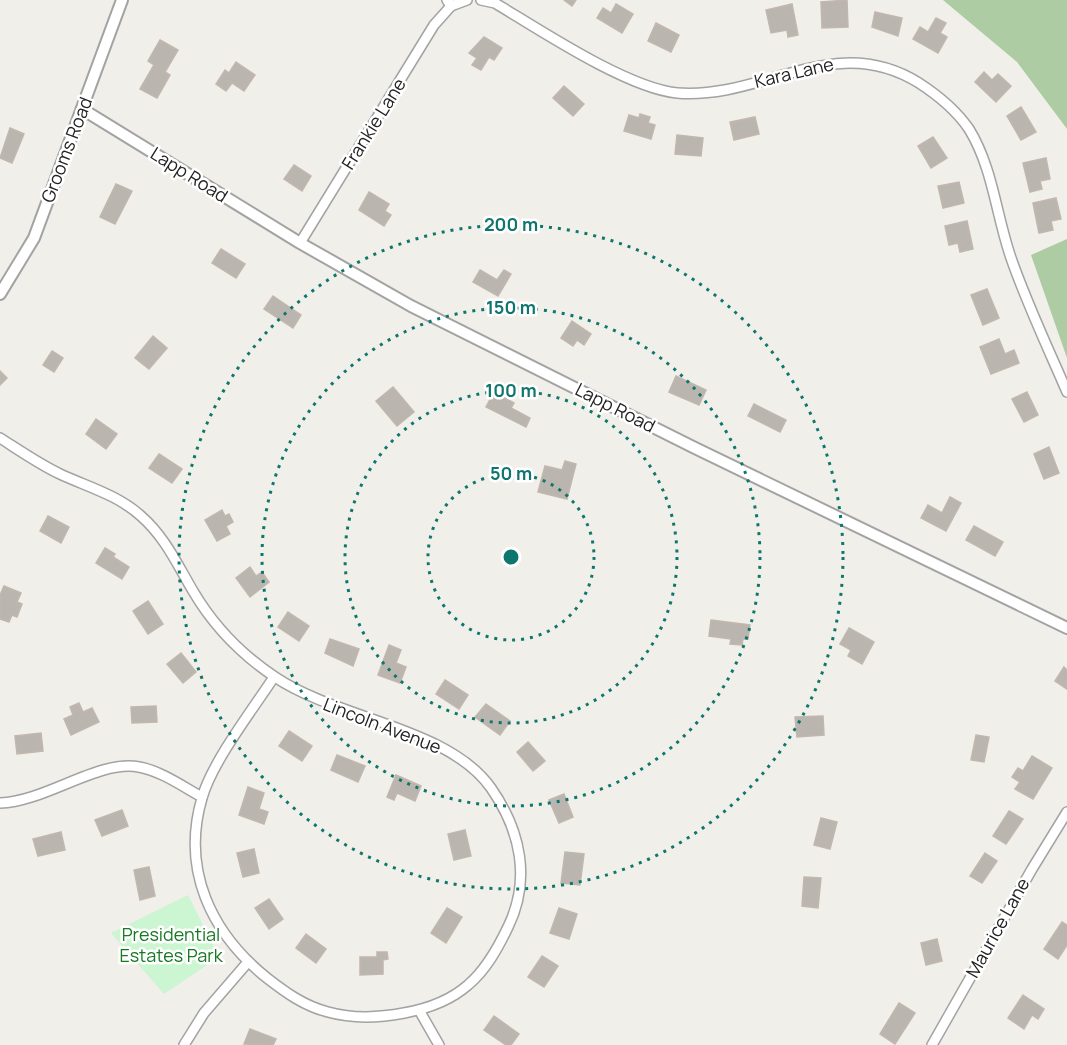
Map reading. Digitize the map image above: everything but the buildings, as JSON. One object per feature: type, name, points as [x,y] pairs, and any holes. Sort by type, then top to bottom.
[{"type":"street","name":"Grooms Road","points":[[0,294],[33,238],[122,0]]},
{"type":"street","points":[[449,3],[467,0]]},
{"type":"street","name":"Kara Lane","points":[[480,0],[495,3],[623,76],[677,93],[722,90],[835,62],[884,67],[932,91],[953,109],[980,148],[1011,258],[1067,393]]},
{"type":"street","name":"Frankie Lane","points":[[300,243],[449,3]]},
{"type":"street","name":"Lapp Road","points":[[82,109],[300,243],[411,306],[684,443],[1067,628]]},
{"type":"street","name":"Lincoln Avenue","points":[[0,438],[57,472],[108,494],[142,516],[168,545],[195,593],[226,636],[274,677],[308,697],[417,736],[456,755],[483,777],[502,806],[512,828],[522,867],[520,886],[513,917],[499,945],[467,986],[452,996],[419,1010],[381,1018],[358,1018],[327,1012],[287,993],[248,962],[233,947],[216,922],[206,903],[199,879],[196,829],[202,797],[216,767],[274,677]]},
{"type":"street","points":[[0,803],[37,797],[110,768],[124,766],[156,772],[202,797]]},
{"type":"street","name":"Maurice Lane","points":[[932,1045],[1067,812]]},
{"type":"street","points":[[184,1045],[204,1013],[248,962]]},
{"type":"street","points":[[419,1010],[439,1045]]},
{"type":"green space","points":[[943,0],[1067,0],[1067,129],[1017,62]]},
{"type":"green space","points":[[1067,239],[1067,358],[1031,255]]},
{"type":"green space","name":"Presidential Estates Park","points":[[188,895],[219,957],[164,994],[111,933]]}]
